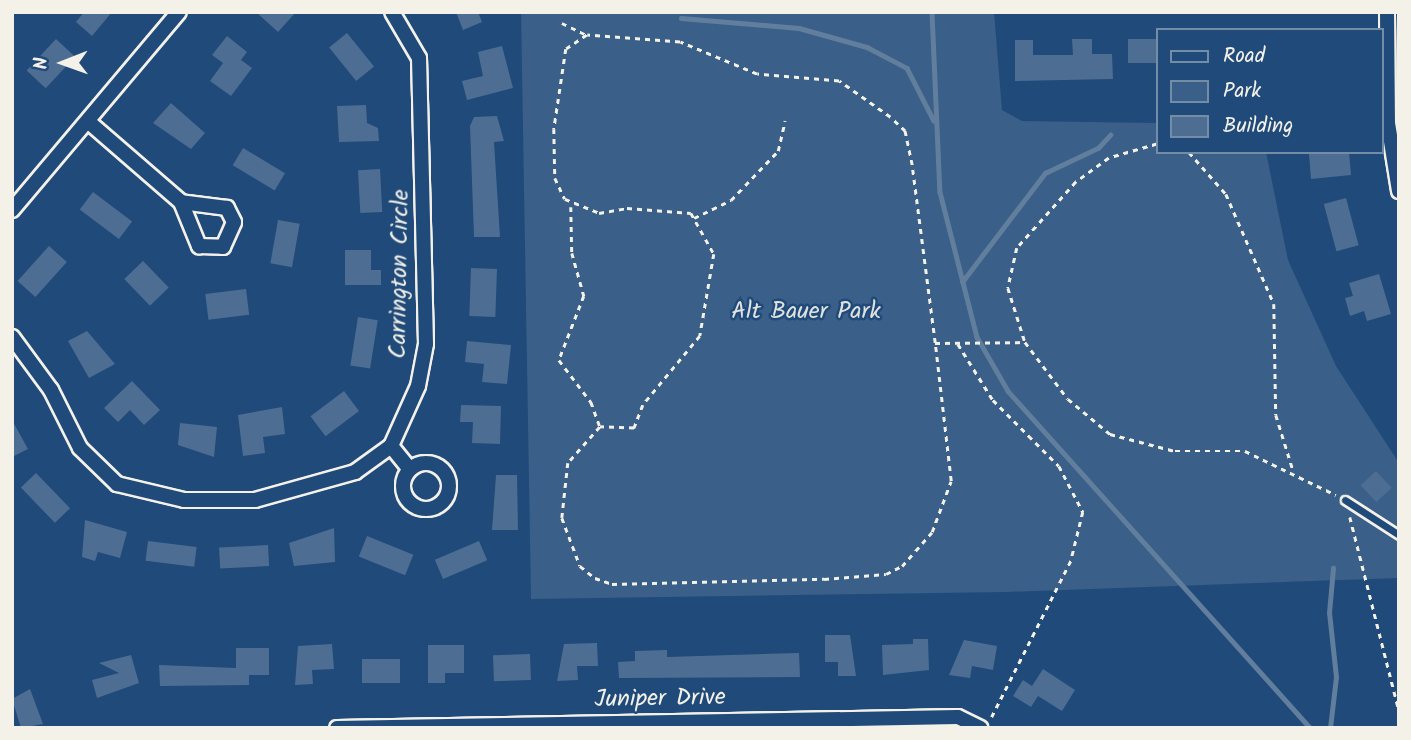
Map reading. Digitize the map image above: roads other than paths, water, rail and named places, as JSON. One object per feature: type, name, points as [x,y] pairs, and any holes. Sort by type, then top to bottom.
[{"type":"street","points":[[12,210],[91,124],[179,12]]},
{"type":"street","name":"Carrington Circle","points":[[12,337],[51,390],[80,448],[117,484],[184,500],[256,500],[355,472],[391,446],[418,386],[426,344],[419,58],[392,12]]},
{"type":"street","points":[[1387,12],[1388,123],[1399,191]]},
{"type":"street","points":[[91,124],[181,202]]},
{"type":"street","points":[[391,446],[408,467]]},
{"type":"street","name":"Juniper Drive","points":[[337,728],[958,717],[986,724]]},
{"type":"lane","points":[[1345,500],[1399,535]]},
{"type":"waterway","points":[[932,12],[940,192],[977,337],[1008,391],[1310,728]]},
{"type":"waterway","points":[[681,18],[799,28],[867,47],[907,68],[934,121]]},
{"type":"waterway","points":[[962,282],[1045,173],[1098,148],[1110,135]]},
{"type":"waterway","points":[[1330,728],[1336,677],[1329,613],[1333,568]]},
{"type":"park label","name":"Alt Bauer Park","points":[[806,312]]}]
